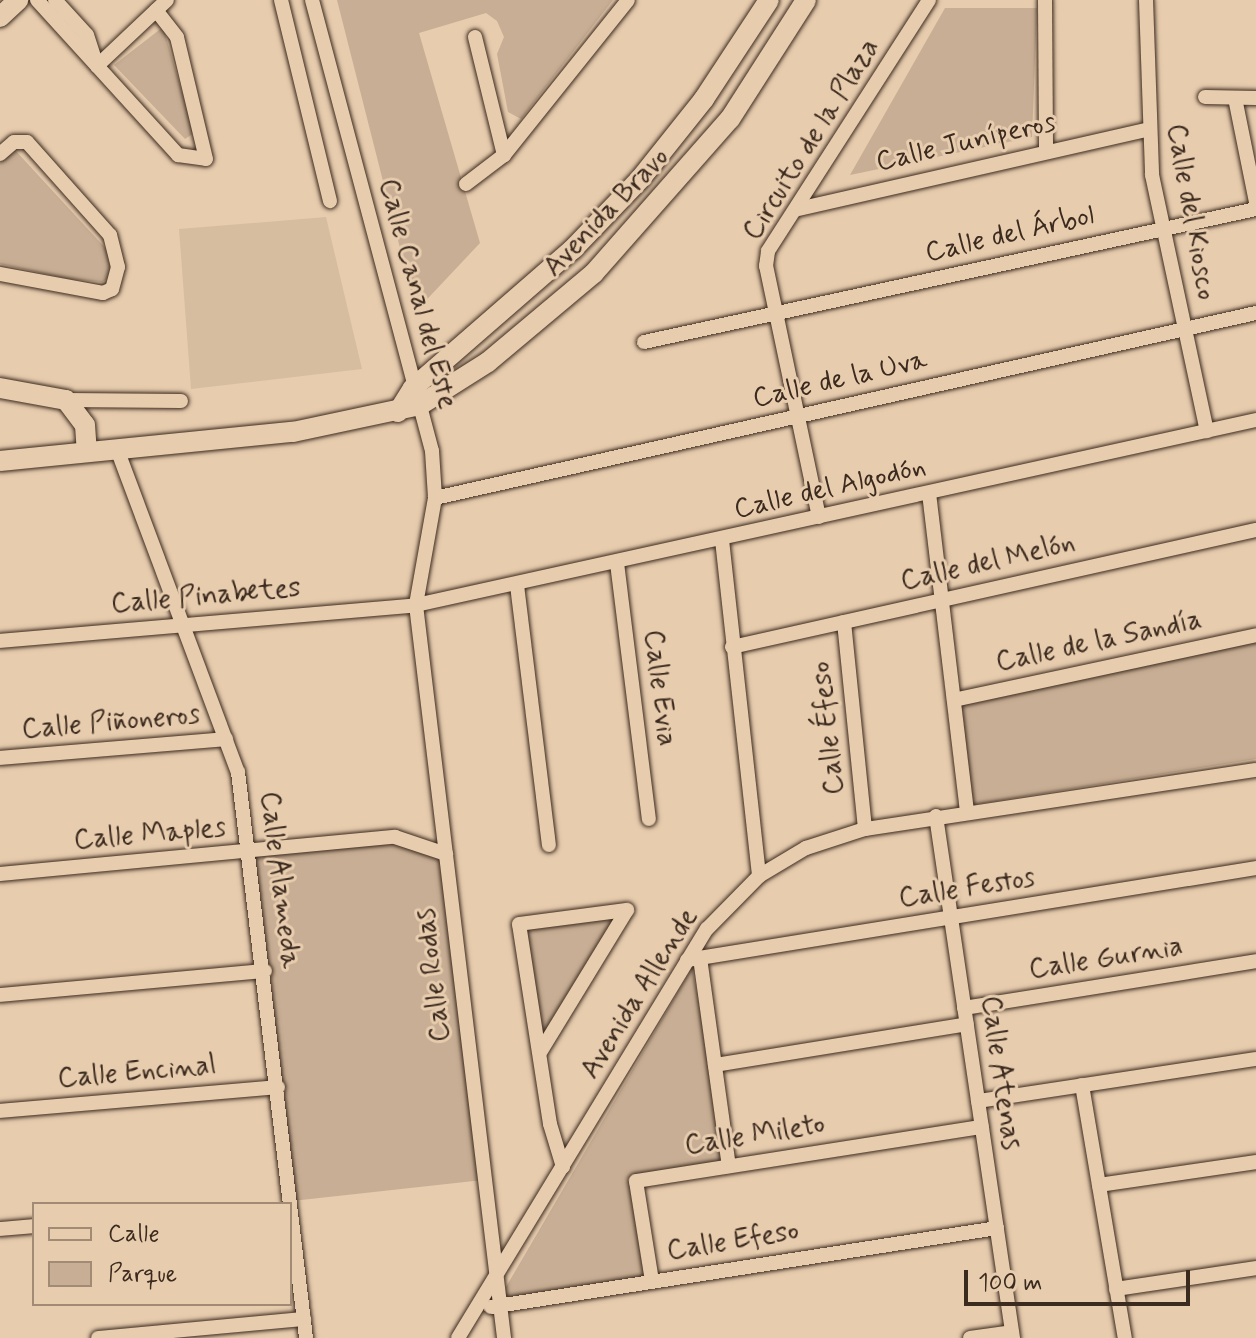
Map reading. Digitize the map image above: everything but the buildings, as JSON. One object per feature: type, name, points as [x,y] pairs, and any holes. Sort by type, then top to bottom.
[{"type":"main road","points":[[0,17],[18,0]]},
{"type":"main road","name":"Avenida Bravo","points":[[0,461],[293,432],[398,412],[572,250],[641,178],[704,99],[769,0]]},
{"type":"main road","name":"Avenida Bravo","points":[[416,396],[488,362],[594,273],[730,119],[806,0]]},
{"type":"main road","points":[[704,99],[730,119]]},
{"type":"main road","points":[[572,250],[594,273]]},
{"type":"main road","points":[[0,388],[66,400],[85,425],[87,452]]},
{"type":"street","points":[[37,0],[97,66],[178,155],[206,159],[177,37],[162,5],[97,66]]},
{"type":"street","points":[[55,0],[87,35],[97,66]]},
{"type":"street","points":[[281,0],[330,201]]},
{"type":"street","name":"Calle Canal del Este","points":[[312,0],[432,451],[435,498],[416,605]]},
{"type":"street","points":[[466,184],[504,155],[628,0]]},
{"type":"street","name":"Circuito de la Plaza","points":[[819,517],[776,314],[768,251],[798,209],[929,0]]},
{"type":"street","points":[[1045,0],[1046,149]]},
{"type":"street","name":"Calle del Kiosco","points":[[1146,0],[1147,130],[1162,228],[1207,431]]},
{"type":"street","points":[[475,37],[504,155]]},
{"type":"street","points":[[1205,97],[1256,98]]},
{"type":"street","points":[[1235,98],[1256,202]]},
{"type":"street","name":"Calle Juníperos","points":[[798,209],[1046,149],[1147,130]]},
{"type":"street","points":[[0,154],[14,142],[27,142],[110,235],[118,267],[112,289],[103,293],[0,274]]},
{"type":"street","name":"Calle del Árbol","points":[[644,342],[1256,209]]},
{"type":"street","name":"Calle de la Uva","points":[[435,498],[1256,313]]},
{"type":"street","points":[[66,400],[181,401]]},
{"type":"street","name":"Calle del Algodón","points":[[416,605],[1256,420]]},
{"type":"street","name":"Calle Alameda","points":[[117,449],[186,625],[238,772],[251,852],[278,1087],[285,1202]]},
{"type":"street","points":[[929,493],[967,812]]},
{"type":"street","name":"Calle del Melón","points":[[732,647],[1256,530]]},
{"type":"street","points":[[722,540],[759,876]]},
{"type":"street","name":"Calle Evia","points":[[617,563],[649,819]]},
{"type":"street","points":[[517,585],[549,845]]},
{"type":"street","name":"Calle Pinabetes","points":[[0,641],[416,605]]},
{"type":"street","name":"Calle Rodas","points":[[416,605],[504,1338]]},
{"type":"street","name":"Calle Éfeso","points":[[844,622],[865,829]]},
{"type":"street","name":"Calle de la Sandía","points":[[954,700],[1256,635]]},
{"type":"street","name":"Calle Piñoneros","points":[[0,758],[226,739]]},
{"type":"street","name":"Avenida Allende","points":[[458,1338],[694,959],[707,929],[759,876],[806,848],[865,829],[1256,770]]},
{"type":"street","name":"Calle Atenas","points":[[936,816],[1013,1335]]},
{"type":"street","name":"Calle Maples","points":[[0,874],[395,837],[446,854]]},
{"type":"street","name":"Calle Festos","points":[[694,959],[1256,868]]},
{"type":"street","points":[[541,1051],[627,910],[519,924],[550,1124],[563,1167]]},
{"type":"street","points":[[694,959],[715,1065],[729,1166]]},
{"type":"street","name":"Calle Gurnia","points":[[964,1008],[1256,961]]},
{"type":"street","points":[[0,995],[265,971]]},
{"type":"street","points":[[715,1065],[967,1024]]},
{"type":"street","points":[[978,1101],[1256,1059]]},
{"type":"street","points":[[1082,1085],[1125,1338]]},
{"type":"street","name":"Calle Encinal","points":[[0,1111],[278,1087]]},
{"type":"street","name":"Calle Mileto","points":[[652,1281],[636,1181],[982,1127]]},
{"type":"street","points":[[1099,1185],[1256,1162]]},
{"type":"street","points":[[0,1229],[32,1226]]},
{"type":"street","name":"Calle Efeso","points":[[477,1309],[997,1228]]},
{"type":"street","name":"Calle Alameda","points":[[292,1246],[306,1338]]},
{"type":"street","points":[[1116,1289],[1256,1268]]},
{"type":"street","points":[[98,1338],[304,1319]]},
{"type":"street","points":[[970,1338],[1013,1335]]},
{"type":"shaded area","points":[[326,217],[362,369],[191,389],[179,229]]},
{"type":"green space","points":[[337,0],[613,0],[521,119],[508,112],[497,54],[504,37],[497,21],[486,13],[419,33],[480,243],[416,311]]},
{"type":"green space","points":[[945,8],[1037,8],[1032,137],[850,175]]},
{"type":"green space","points":[[163,27],[194,133],[185,139],[114,65]]},
{"type":"green space","points":[[14,149],[110,253],[111,277],[102,282],[69,279],[0,264],[0,163]]},
{"type":"green space","points":[[1256,640],[1256,759],[971,805],[958,706]]},
{"type":"green space","points":[[394,839],[444,855],[483,1180],[292,1201],[252,854]]},
{"type":"green space","points":[[623,912],[542,1048],[521,926]]},
{"type":"green space","points":[[692,968],[732,1168],[632,1187],[645,1280],[504,1301],[506,1287]]}]
